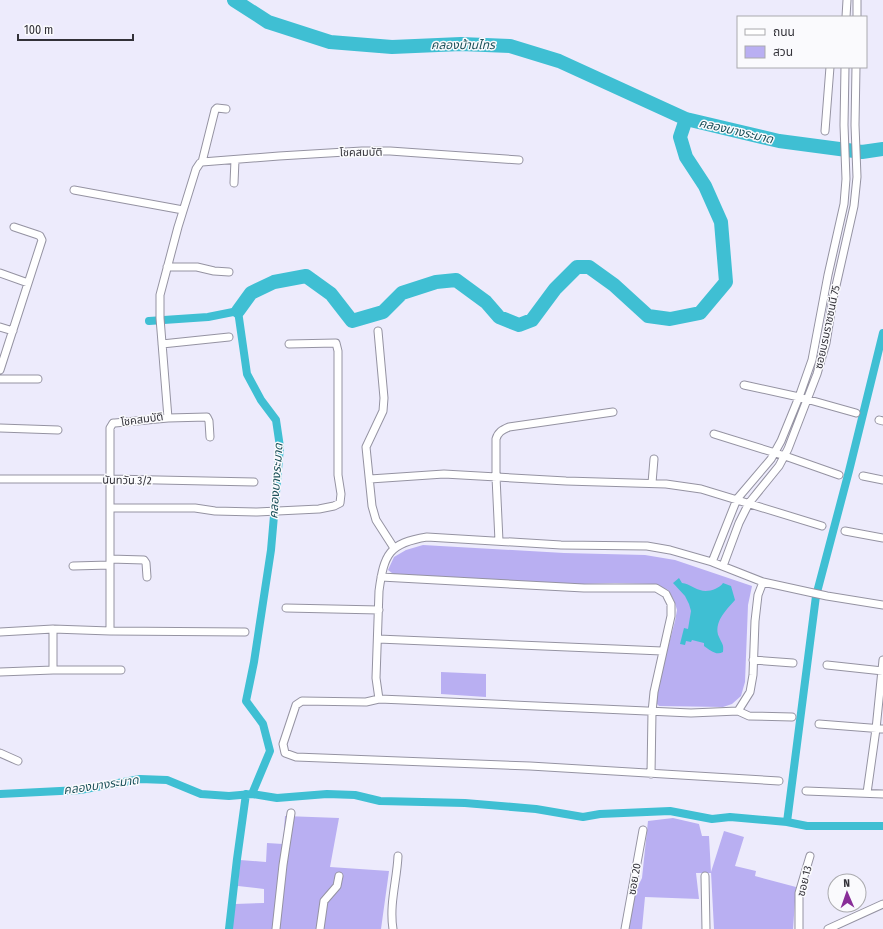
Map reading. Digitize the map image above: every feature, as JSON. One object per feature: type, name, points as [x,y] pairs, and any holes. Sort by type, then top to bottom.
[{"type":"street","points":[[846,16],[847,0]]},
{"type":"street","points":[[857,0],[857,16]]},
{"type":"street","points":[[826,131],[830,68]]},
{"type":"street","name":"ซอยบรมราชชนนี 75","points":[[712,562],[737,499],[771,459],[781,441],[812,360],[828,275],[844,204],[846,179],[844,125],[845,68]]},
{"type":"street","name":"ซอยบรมราชชนนี 75","points":[[723,566],[739,522],[749,503],[779,466],[785,456],[817,374],[826,343],[841,260],[853,213],[857,178],[855,125],[856,68]]},
{"type":"street","name":"โชคสมบัติ","points":[[110,630],[110,428],[112,423],[168,418],[160,318],[160,295],[183,210],[196,170],[202,162],[215,110],[217,108],[226,109]]},
{"type":"street","name":"โชคสมบัติ","points":[[202,162],[362,151],[390,151],[519,160]]},
{"type":"street","points":[[234,183],[235,160]]},
{"type":"street","points":[[74,190],[183,210]]},
{"type":"street","points":[[0,370],[42,238],[38,234],[14,227]]},
{"type":"street","points":[[167,267],[197,267],[214,271],[229,272]]},
{"type":"street","points":[[0,273],[28,283]]},
{"type":"street","points":[[0,327],[12,331]]},
{"type":"street","points":[[378,331],[384,398],[383,411],[366,447],[372,506],[376,520],[394,548]]},
{"type":"street","points":[[162,344],[229,337]]},
{"type":"street","points":[[110,508],[195,508],[215,511],[257,512],[319,509],[334,506],[340,503],[341,494],[338,475],[338,351],[336,343],[289,344]]},
{"type":"street","points":[[0,379],[38,379]]},
{"type":"street","points":[[744,385],[807,399],[856,413]]},
{"type":"street","points":[[499,541],[496,477],[496,439],[498,434],[509,427],[613,412]]},
{"type":"street","points":[[168,418],[207,417],[209,421],[210,437]]},
{"type":"street","points":[[0,428],[58,430]]},
{"type":"street","points":[[714,434],[785,456],[839,475]]},
{"type":"street","points":[[652,483],[654,459]]},
{"type":"street","points":[[370,479],[444,474],[566,481],[682,485],[737,499],[822,526]]},
{"type":"street","points":[[863,476],[883,480]]},
{"type":"street","name":"นันทวัน 3/2","points":[[0,479],[111,479],[254,482]]},
{"type":"street","points":[[845,531],[883,538]]},
{"type":"street","points":[[379,700],[376,678],[381,577],[388,554],[397,545],[411,539],[427,537],[561,545],[647,546],[670,550],[712,562],[763,582],[827,596],[883,604]]},
{"type":"street","points":[[73,566],[144,560],[146,563],[147,578]]},
{"type":"street","points":[[381,577],[584,588],[656,588],[666,594],[671,604],[671,616],[654,692],[652,712],[651,774]]},
{"type":"street","points":[[738,711],[750,692],[753,675],[758,596],[763,582]]},
{"type":"street","points":[[286,608],[379,610]]},
{"type":"street","points":[[53,629],[53,670]]},
{"type":"street","points":[[0,632],[53,629],[245,632]]},
{"type":"street","points":[[378,639],[662,651]]},
{"type":"street","points":[[753,660],[793,663]]},
{"type":"street","points":[[867,793],[880,729],[883,660]]},
{"type":"street","points":[[827,665],[882,671]]},
{"type":"street","points":[[0,672],[121,670]]},
{"type":"street","points":[[779,781],[530,766],[296,757],[290,756],[284,751],[283,744],[296,705],[298,702],[302,701],[366,702],[379,700],[691,713],[738,711],[755,716],[792,717]]},
{"type":"street","points":[[819,724],[880,729]]},
{"type":"street","points":[[0,753],[18,761]]},
{"type":"street","points":[[806,791],[883,794]]},
{"type":"street","points":[[276,929],[290,813]]},
{"type":"street","name":"ซอย 20","points":[[625,929],[643,830]]},
{"type":"street","points":[[394,929],[392,902],[397,873],[398,856]]},
{"type":"street","name":"ซอย 13","points":[[799,929],[799,893],[810,856]]},
{"type":"street","points":[[320,929],[324,901],[337,886],[339,876]]},
{"type":"street","points":[[705,876],[706,929]]},
{"type":"street","points":[[828,929],[883,904]]},
{"type":"green space","points":[[423,545],[564,553],[645,555],[675,560],[752,586],[748,605],[745,682],[741,696],[732,704],[723,707],[659,706],[657,704],[660,677],[677,610],[674,600],[668,590],[654,584],[580,584],[396,576],[388,570],[394,557],[406,550]]},
{"type":"green space","points":[[441,672],[486,674],[486,697],[441,694]]},
{"type":"green space","points":[[285,816],[339,818],[330,867],[389,871],[381,929],[231,929],[235,904],[264,903],[264,889],[238,886],[240,860],[266,862],[267,843],[283,844]]},
{"type":"green space","points":[[673,818],[699,824],[702,836],[709,836],[711,873],[696,873],[699,899],[645,897],[642,929],[629,929],[635,892],[642,878],[648,821]]},
{"type":"green space","points":[[724,831],[744,837],[735,866],[756,871],[755,876],[796,887],[793,929],[714,929],[711,872]]},
{"type":"water","points":[[679,578],[682,583],[703,591],[716,589],[723,583],[731,586],[735,600],[721,617],[718,627],[723,652],[713,652],[704,646],[704,643],[692,640],[691,642],[686,641],[685,645],[680,644],[684,628],[688,629],[691,611],[685,596],[673,583]]},
{"type":"waterway","name":"คลองบ้านไทร","points":[[234,0],[268,22],[330,42],[392,47],[461,44],[510,46],[559,61],[686,119],[779,141],[862,152],[883,149]]},
{"type":"waterway","name":"คลองบางระมาด","points":[[238,311],[251,293],[274,282],[306,276],[331,294],[352,321],[383,312],[402,293],[436,282],[456,280],[486,302],[499,317],[519,325],[532,320],[555,289],[577,267],[589,267],[614,285],[648,316],[670,319],[700,313],[726,282],[721,222],[705,186],[686,157],[680,137],[686,119]]},
{"type":"waterway","name":"คลองบางระมาด","points":[[149,321],[208,317],[238,311],[247,374],[261,400],[276,420],[280,447],[271,550],[254,662],[246,701],[263,724],[270,751],[252,794]]},
{"type":"waterway","points":[[787,822],[816,596],[883,333]]},
{"type":"waterway","points":[[0,794],[80,790],[140,779],[167,780],[201,794],[229,796],[252,794],[277,798],[327,794],[355,795],[380,801],[465,803],[536,809],[583,817],[600,814],[670,811],[712,819],[730,817],[787,822],[807,826],[883,826]]},
{"type":"waterway","points":[[229,929],[246,794]]}]
